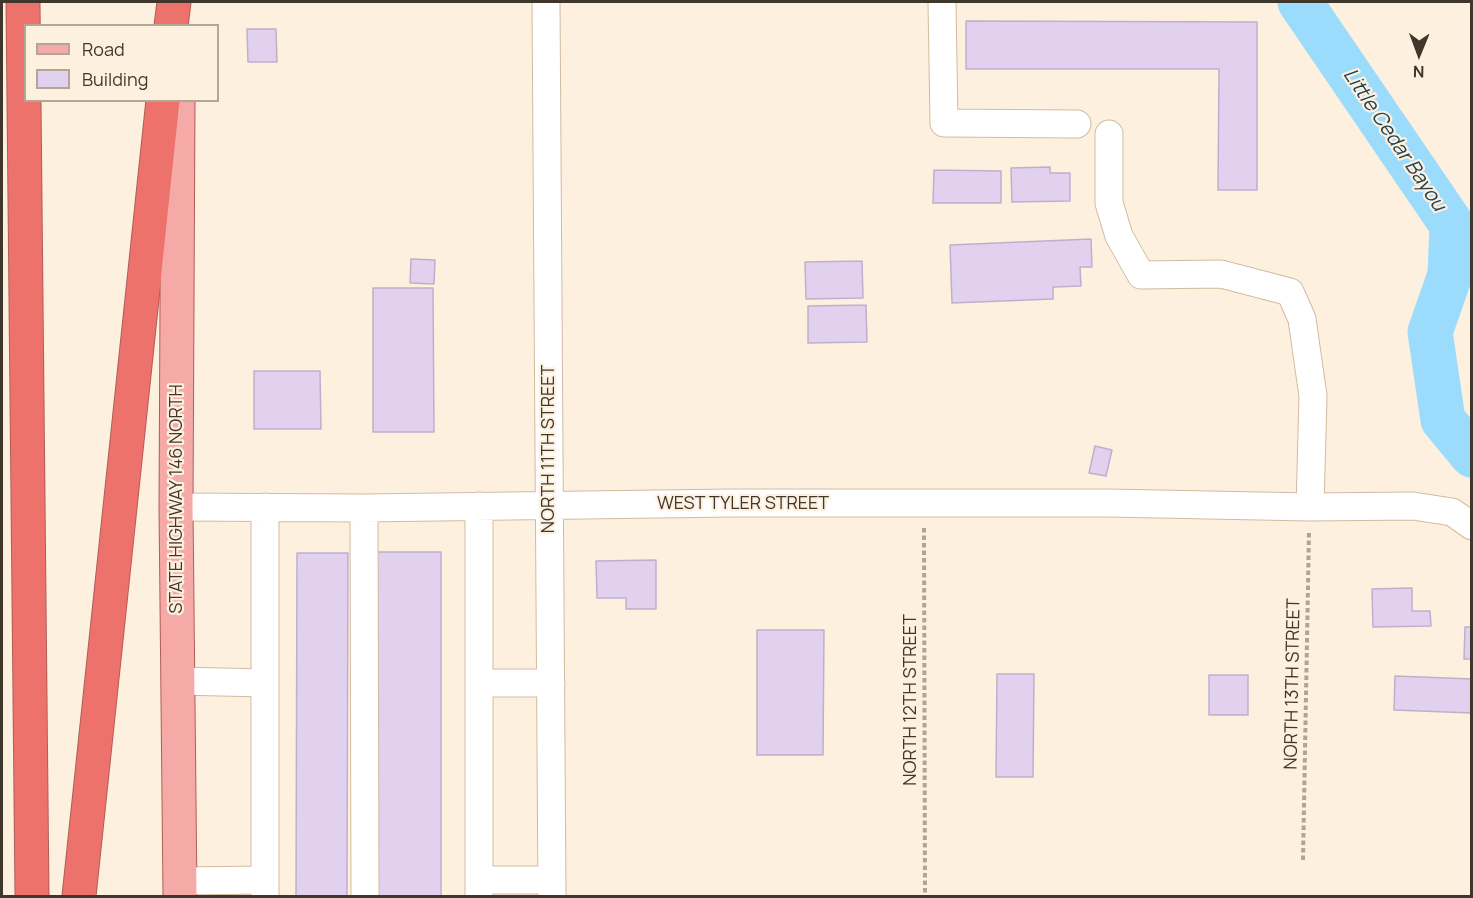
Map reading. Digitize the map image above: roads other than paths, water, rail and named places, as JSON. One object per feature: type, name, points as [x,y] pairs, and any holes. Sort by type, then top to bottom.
[{"type":"highway","points":[[23,2],[24,101]]},
{"type":"highway","points":[[171,24],[174,2]]},
{"type":"highway","points":[[24,102],[32,897]]},
{"type":"highway","points":[[79,897],[163,102]]},
{"type":"main road","points":[[178,2],[178,24]]},
{"type":"main road","name":"STATE HIGHWAY 146 NORTH","points":[[178,102],[176,507],[180,889]]},
{"type":"street","name":"NORTH 11TH STREET","points":[[546,2],[552,888]]},
{"type":"street","points":[[942,2],[944,123],[1077,124]]},
{"type":"street","points":[[1109,134],[1109,203],[1119,236],[1142,275],[1221,274],[1290,292],[1302,320],[1313,396],[1310,507]]},
{"type":"street","name":"WEST TYLER STREET","points":[[176,507],[364,508],[732,503],[1413,506],[1452,512],[1472,526]]},
{"type":"street","points":[[479,506],[479,888],[552,888]]},
{"type":"street","points":[[180,889],[265,888],[265,507]]},
{"type":"street","points":[[364,508],[366,897]]},
{"type":"street","points":[[178,681],[265,683]]},
{"type":"street","points":[[479,683],[551,683]]},
{"type":"waterway","name":"Little Cedar Bayou","points":[[1300,2],[1452,225],[1450,275],[1430,332],[1443,420],[1472,455]]}]
